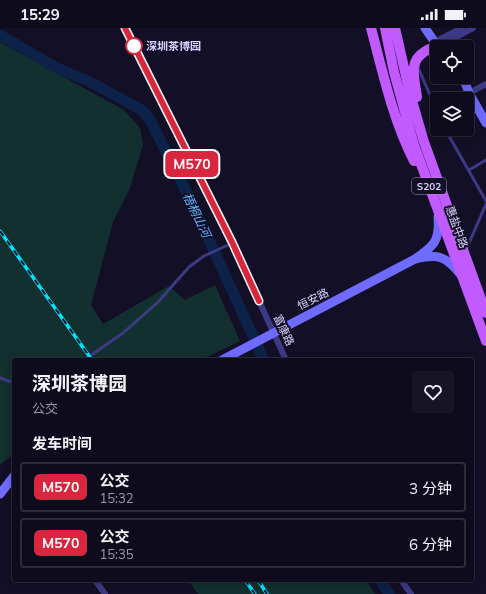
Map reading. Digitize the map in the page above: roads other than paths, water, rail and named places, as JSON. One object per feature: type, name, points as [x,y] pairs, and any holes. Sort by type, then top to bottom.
[{"type":"main road","points":[[372,28],[384,79],[407,148],[433,198]]},
{"type":"main road","name":"惠盐中路","points":[[385,28],[394,72],[414,144],[486,341]]},
{"type":"main road","name":"惠盐中路","points":[[395,28],[410,94],[424,142],[486,313]]},
{"type":"main road","points":[[424,142],[413,68],[422,53],[430,49]]},
{"type":"street","name":"富康路","points":[[125,28],[285,358]]},
{"type":"street","points":[[425,28],[436,40]]},
{"type":"street","points":[[432,28],[438,40]]},
{"type":"street","points":[[447,40],[462,28]]},
{"type":"street","points":[[450,40],[473,28]]},
{"type":"street","points":[[460,84],[462,88],[468,92]]},
{"type":"street","points":[[471,92],[486,84]]},
{"type":"street","points":[[474,102],[486,123]]},
{"type":"street","points":[[415,259],[428,250],[436,240],[439,228],[438,209]]},
{"type":"street","points":[[415,259],[433,256],[442,258],[452,264],[462,277]]},
{"type":"street","name":"恒安路","points":[[226,358],[415,259]]},
{"type":"street","points":[[0,494],[12,479]]},
{"type":"street","points":[[96,582],[105,594]]},
{"type":"street","points":[[403,582],[412,594]]},
{"type":"lane","points":[[416,61],[430,94]]},
{"type":"lane","points":[[450,136],[486,201]]},
{"type":"lane","points":[[469,170],[486,160]]},
{"type":"lane","points":[[464,253],[486,204]]},
{"type":"lane","points":[[87,358],[122,333],[158,302],[190,267],[207,254],[230,244]]},
{"type":"lane","points":[[0,378],[12,381]]},
{"type":"waterway","name":"梧桐山河","points":[[0,35],[57,68],[90,82],[142,110],[150,120],[192,203],[263,358]]},
{"type":"waterway","name":"梧桐山河","points":[[381,582],[389,594]]},
{"type":"railway","points":[[0,231],[91,358]]},
{"type":"railway","points":[[246,582],[255,594]]},
{"type":"railway","points":[[259,582],[267,594]]},
{"type":"place","name":"深圳茶博园","points":[[134,46]]}]
